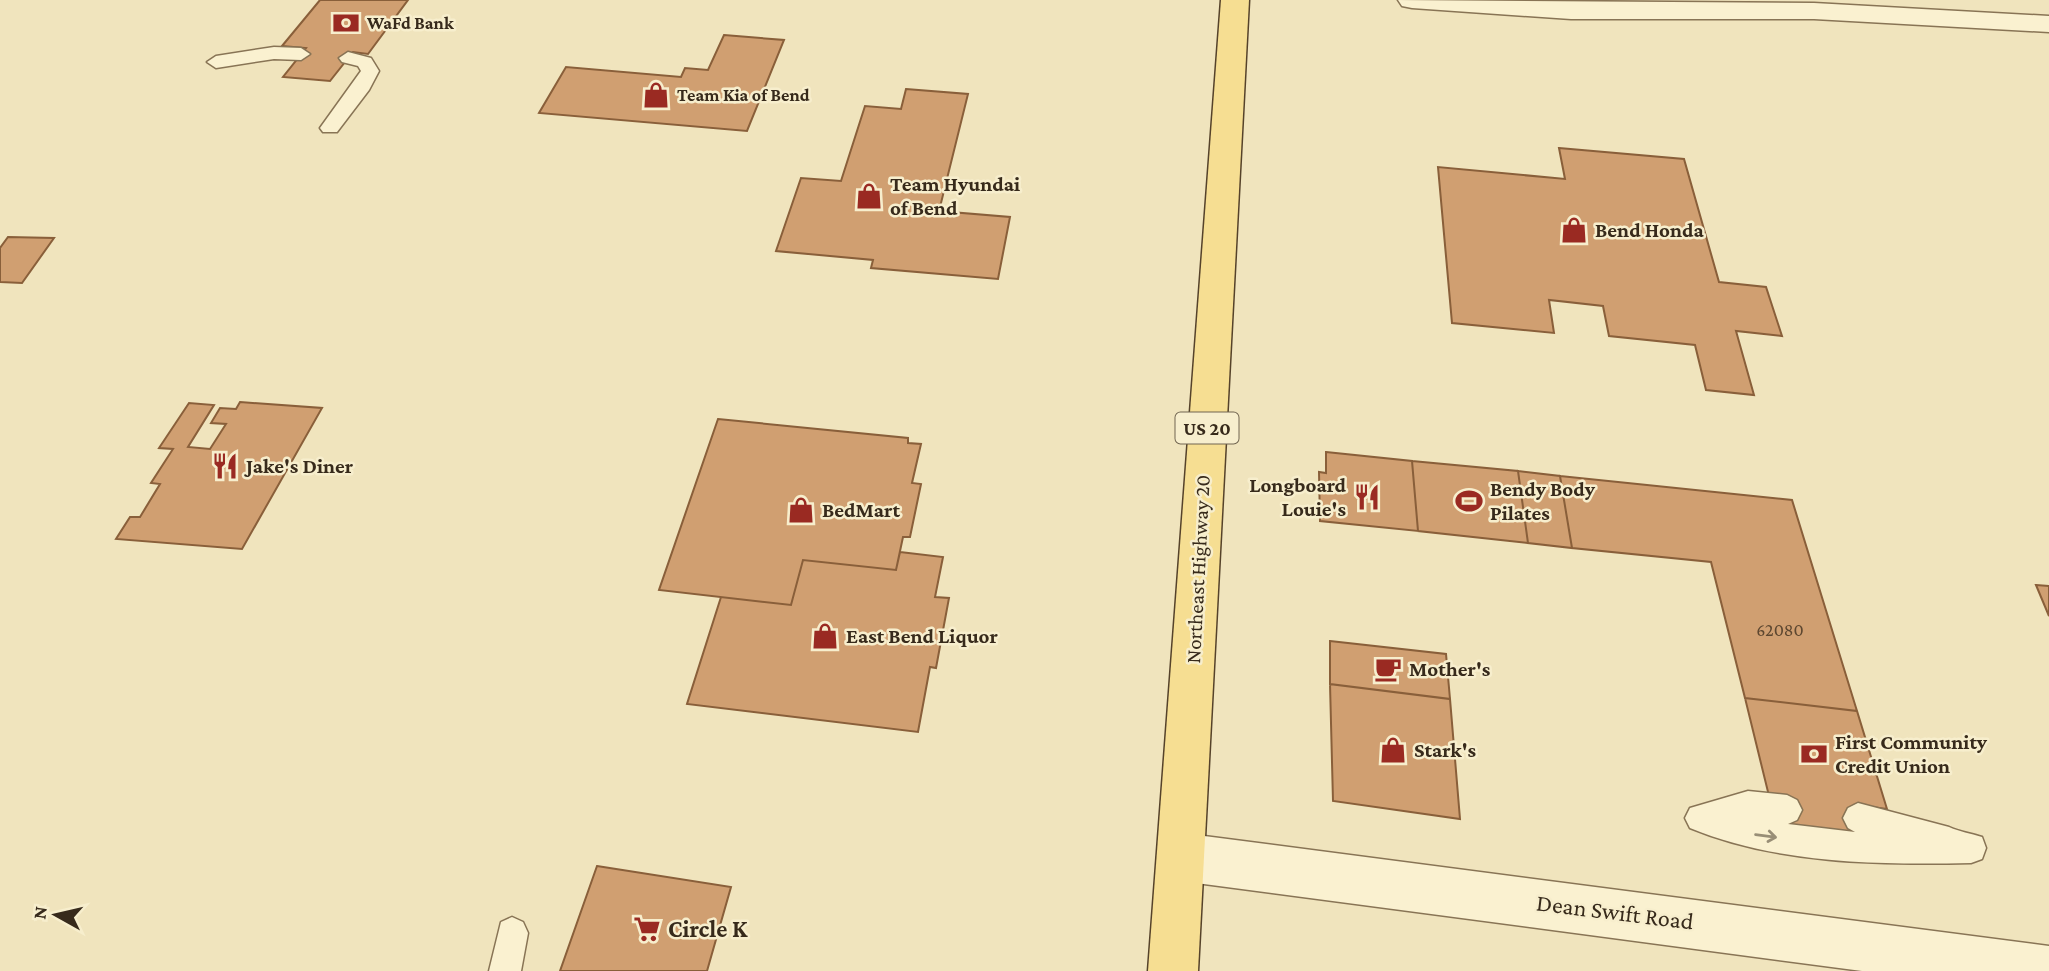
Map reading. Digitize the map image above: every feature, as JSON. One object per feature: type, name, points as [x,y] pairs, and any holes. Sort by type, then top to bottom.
[{"type":"main road","name":"Northeast Highway 20","points":[[1173,971],[1235,0]]},
{"type":"street","points":[[1412,0],[1571,11],[1814,11],[2049,24]]},
{"type":"street","name":"Dean Swift Road","points":[[1181,857],[1725,926],[2049,971]]},
{"type":"lane","points":[[216,62],[260,57],[267,66],[295,62]]},
{"type":"lane","points":[[330,128],[370,71],[365,62],[343,65]]},
{"type":"lane","points":[[1787,810],[1748,805],[1700,818],[1755,835],[1873,849],[1971,848],[1858,818]]},
{"type":"lane","points":[[505,971],[512,933]]},
{"type":"building","name":"WaFd Bank","points":[[320,0],[408,0],[368,54],[353,52],[330,81],[283,77],[306,48],[282,46]]},
{"type":"building","name":"Team Kia of Bend","points":[[724,35],[784,40],[747,131],[539,113],[566,67],[681,77],[685,68],[708,70]]},
{"type":"building","name":"Team Hyundai of Bend","points":[[906,89],[968,94],[939,211],[1010,217],[998,279],[871,268],[873,260],[776,251],[801,178],[841,181],[865,106],[901,109]]},
{"type":"building","name":"Bend Honda","points":[[1559,148],[1684,159],[1719,282],[1766,287],[1782,336],[1736,331],[1754,395],[1706,390],[1695,345],[1609,336],[1603,306],[1549,300],[1554,333],[1452,323],[1438,167],[1565,179]]},
{"type":"building","points":[[8,237],[54,238],[22,283],[0,282],[0,248]]},
{"type":"building","name":"Jake's Diner","points":[[240,402],[322,408],[242,549],[116,539],[130,517],[140,517],[160,484],[151,483],[173,449],[159,448],[189,403],[214,405],[188,447],[210,449],[226,424],[211,423],[220,408],[236,409]]},
{"type":"building","name":"BedMart","points":[[718,419],[908,438],[908,443],[921,444],[912,483],[921,484],[910,537],[903,537],[896,570],[803,560],[791,605],[659,590]]},
{"type":"building","name":"Longboard Louie's","points":[[1326,452],[1412,461],[1418,531],[1320,521],[1319,472],[1326,473]]},
{"type":"building","name":"Bendy Body Pilates","points":[[1412,461],[1518,471],[1528,543],[1418,531]]},
{"type":"building","points":[[1518,471],[1560,476],[1572,548],[1528,543]]},
{"type":"building","points":[[1560,476],[1792,500],[1857,711],[1745,698],[1711,562],[1572,548]]},
{"type":"building","name":"East Bend Liquor","points":[[900,552],[943,557],[935,597],[949,598],[936,668],[930,667],[918,732],[687,704],[721,597],[791,605],[803,560],[896,570]]},
{"type":"building","points":[[2036,585],[2049,586],[2049,616]]},
{"type":"building","name":"Mother's","points":[[1330,641],[1446,654],[1450,699],[1330,684]]},
{"type":"building","name":"Stark's","points":[[1330,684],[1450,699],[1460,819],[1333,801]]},
{"type":"building","name":"First Community Credit Union","points":[[1745,698],[1857,711],[1887,809],[1855,805],[1865,840],[1792,831],[1784,799],[1769,796]]},
{"type":"building","name":"Circle K","points":[[597,866],[731,887],[707,971],[560,971]]},
{"type":"place","name":"WaFd Bank","points":[[346,23]]},
{"type":"place","name":"Team Kia of Bend","points":[[656,95]]},
{"type":"place","name":"Team Hyundai of Bend","points":[[869,196]]},
{"type":"place","name":"Bend Honda","points":[[1574,230]]},
{"type":"place","name":"Jake's Diner","points":[[225,466]]},
{"type":"place","name":"Longboard Louie's","points":[[1367,497]]},
{"type":"place","name":"Bendy Body Pilates","points":[[1469,501]]},
{"type":"place","name":"BedMart","points":[[801,510]]},
{"type":"place","name":"East Bend Liquor","points":[[825,636]]},
{"type":"place","name":"Mother's","points":[[1388,669]]},
{"type":"place","name":"Stark's","points":[[1393,750]]},
{"type":"place","name":"First Community Credit Union","points":[[1814,754]]},
{"type":"place","name":"Circle K","points":[[647,929]]}]
